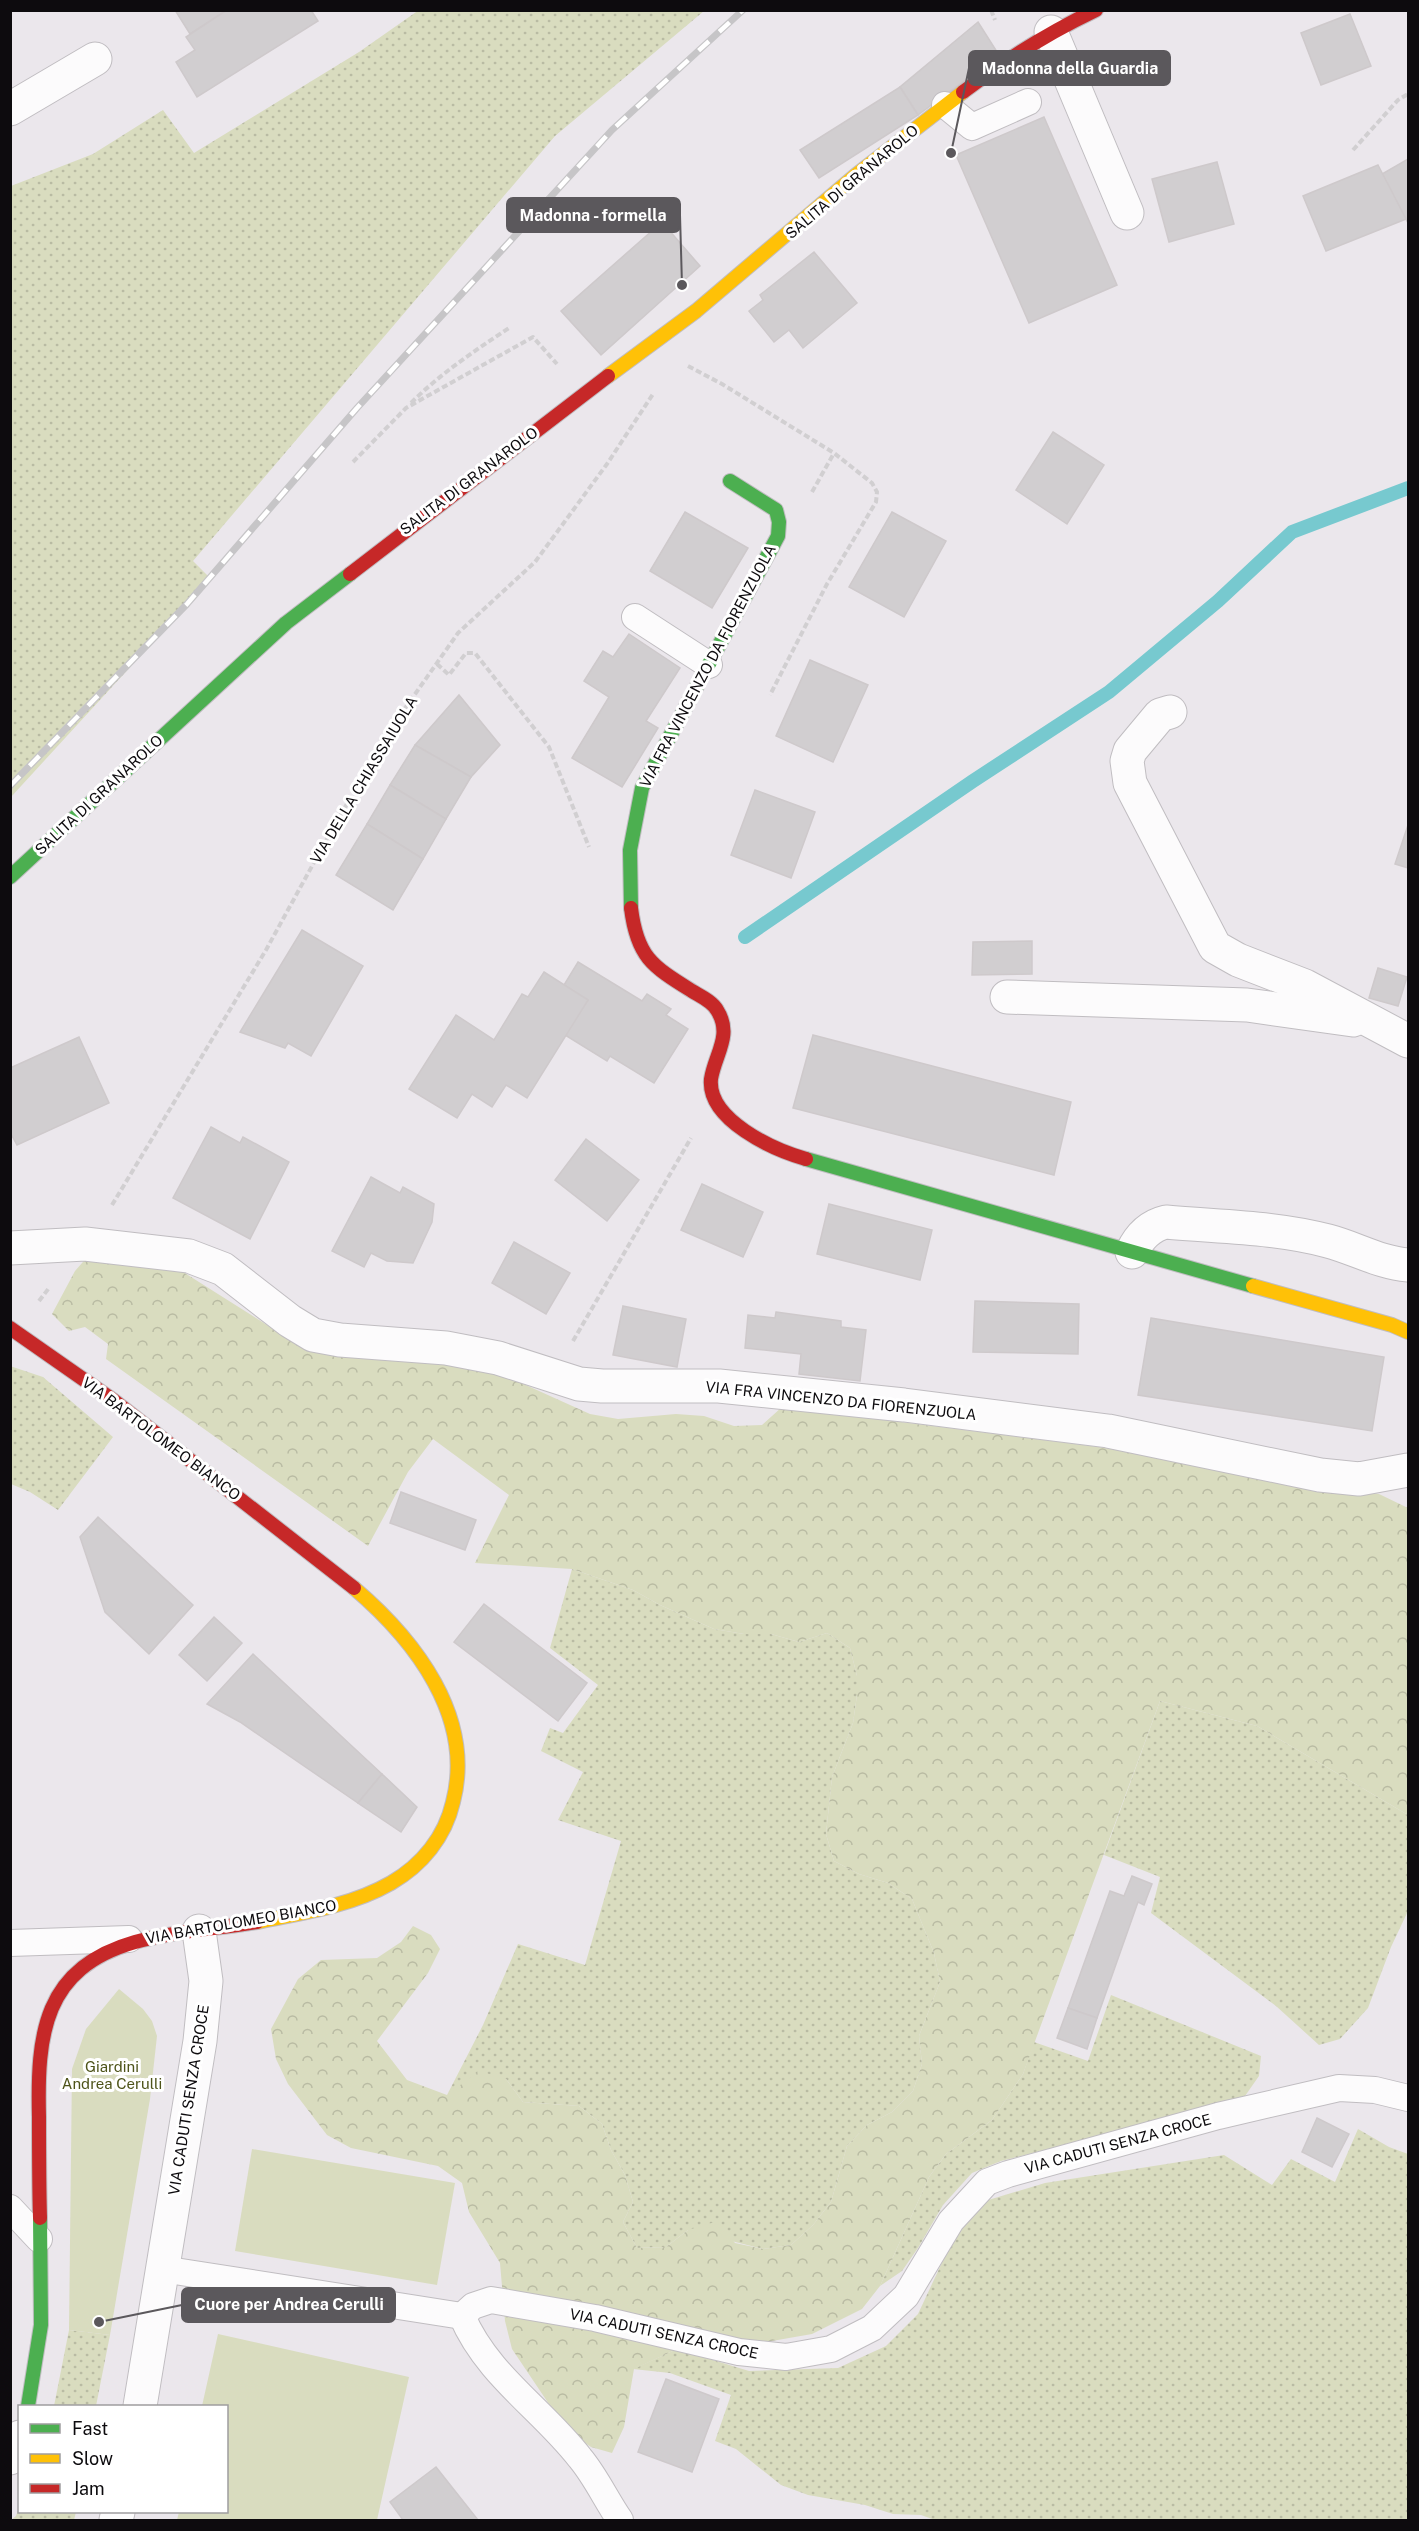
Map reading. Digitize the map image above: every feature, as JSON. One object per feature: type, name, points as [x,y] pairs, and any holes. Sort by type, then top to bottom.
[{"type":"street","name":"SALITA DI GRANAROLO","points":[[10,877],[286,623],[584,393],[696,310],[856,176],[995,67],[1051,32],[1096,10]]},
{"type":"street","points":[[1051,32],[1127,213]]},
{"type":"street","points":[[10,109],[95,59]]},
{"type":"street","name":"VIA FRA VINCENZO DA FIORENZUOLA","points":[[714,1100],[711,1078],[724,1041],[726,1025],[721,1013],[714,1006],[648,961],[638,946],[633,927],[630,892],[631,840],[636,805],[655,762],[778,536],[779,522],[776,510],[730,482]]},
{"type":"street","points":[[1170,712],[1160,715],[1130,751],[1127,761],[1130,783],[1215,947],[1238,960],[1305,986],[1408,1041]]},
{"type":"street","points":[[1007,997],[1247,1005],[1379,1024]]},
{"type":"street","points":[[714,1100],[725,1115],[746,1131],[782,1152],[1392,1325],[1408,1332]]},
{"type":"street","points":[[1132,1252],[1137,1240],[1151,1227],[1166,1222],[1306,1236],[1329,1241],[1391,1263],[1408,1265]]},
{"type":"street","name":"VIA FRA VINCENZO DA FIORENZUOLA","points":[[10,1248],[85,1244],[189,1256],[223,1269],[290,1322],[313,1335],[340,1340],[446,1348],[498,1358],[579,1384],[719,1386],[904,1405],[1086,1428],[1320,1475],[1359,1479],[1408,1470]]},
{"type":"street","name":"VIA BARTOLOMEO BIANCO","points":[[10,1328],[112,1400],[344,1579],[393,1625],[411,1646],[443,1698],[455,1729],[459,1760],[458,1784],[447,1824],[435,1845],[399,1879],[372,1893],[344,1902],[260,1921],[141,1939],[110,1951],[92,1962],[66,1985],[47,2015],[39,2073],[39,2239],[42,2298],[40,2338],[28,2405]]},
{"type":"street","name":"VIA CADUTI SENZA CROCE","points":[[140,2405],[200,2040],[206,1981],[199,1931]]},
{"type":"street","points":[[10,2458],[18,2441]]},
{"type":"lane","points":[[945,105],[972,127],[1028,102]]},
{"type":"lane","points":[[634,616],[709,665]]},
{"type":"lane","points":[[10,1942],[141,1939]]},
{"type":"lane","name":"VIA CADUTI SENZA CROCE","points":[[462,2316],[473,2306],[490,2300],[595,2318],[739,2352],[786,2357],[831,2349],[873,2328],[906,2296],[951,2221],[987,2182],[1008,2174],[1218,2116],[1339,2088],[1375,2090],[1408,2098]]},
{"type":"lane","points":[[10,2208],[39,2239]]},
{"type":"lane","points":[[162,2269],[462,2316],[472,2339],[489,2362],[580,2458],[620,2520]]},
{"type":"path","points":[[1353,150],[1398,100],[1408,94]]},
{"type":"path","points":[[353,462],[429,385],[467,355],[509,328]]},
{"type":"path","points":[[406,408],[533,337],[584,393]]},
{"type":"path","name":"VIA DELLA CHIASSAIUOLA","points":[[85,1244],[123,1189],[260,960],[334,826],[394,724],[458,633],[535,562],[607,464],[654,392]]},
{"type":"path","points":[[437,664],[449,675],[466,652],[476,653],[549,747],[603,880],[615,891],[630,892]]},
{"type":"path","points":[[553,1376],[714,1100]]},
{"type":"green space","points":[[419,10],[704,11],[555,136],[193,561],[211,579],[11,797],[11,186],[93,154],[163,110],[194,153],[359,52]]},
{"type":"green space","points":[[89,1255],[180,1270],[289,1339],[470,1360],[590,1414],[618,1419],[676,1414],[704,1416],[734,1426],[762,1425],[782,1407],[1099,1447],[1379,1494],[1408,1508],[1408,1815],[1257,1726],[1160,1701],[1023,2074],[992,2120],[946,2154],[929,2177],[880,2286],[862,2309],[812,2334],[755,2344],[677,2349],[634,2369],[624,2427],[612,2453],[591,2447],[567,2431],[512,2349],[505,2321],[500,2263],[469,2212],[462,2183],[438,2166],[351,2148],[327,2135],[288,2084],[276,2059],[271,2029],[298,1979],[321,1960],[377,1958],[401,1942],[413,1926],[431,1935],[440,1949],[428,1973],[377,2041],[407,2080],[447,2095],[479,2071],[506,2079],[523,2102],[579,2106],[602,2124],[611,2150],[625,2175],[633,2202],[623,2222],[637,2248],[666,2247],[688,2230],[718,2221],[735,2243],[763,2249],[791,2245],[813,2225],[831,2202],[847,2146],[867,2125],[892,2112],[913,2091],[922,2064],[919,2036],[940,1982],[934,1953],[912,1899],[888,1883],[859,1874],[834,1861],[826,1834],[832,1777],[853,1723],[857,1695],[857,1676],[850,1648],[827,1633],[799,1642],[771,1634],[744,1634],[714,1629],[660,1605],[633,1590],[572,1569],[475,1563],[509,1495],[433,1439],[408,1472],[368,1546],[106,1359],[108,1344],[85,1327],[69,1331],[52,1314],[75,1271]]},
{"type":"green space","points":[[10,1366],[43,1377],[113,1437],[58,1510],[30,1492],[11,1484]]},
{"type":"green space","points":[[572,1569],[633,1590],[660,1605],[714,1629],[744,1634],[771,1634],[799,1642],[827,1633],[850,1648],[857,1676],[857,1695],[853,1723],[832,1777],[826,1834],[834,1861],[859,1874],[888,1883],[912,1899],[934,1953],[940,1982],[919,2036],[922,2064],[913,2091],[892,2112],[867,2125],[847,2146],[831,2202],[813,2225],[791,2245],[763,2249],[688,2230],[666,2247],[637,2248],[623,2222],[633,2202],[625,2175],[611,2150],[602,2124],[579,2106],[523,2102],[506,2079],[447,2095],[483,2025],[518,1944],[585,1965],[621,1841],[558,1820],[583,1772],[541,1751],[550,1728],[563,1733],[598,1685],[550,1648]]},
{"type":"green space","points":[[1160,1701],[1257,1726],[1408,1815],[1408,1911],[1391,1947],[1368,2008],[1340,2039],[1319,2045],[1276,2006],[1151,1913],[1160,1877],[1104,1855]]},
{"type":"green space","name":"Giardini Andrea Cerulli","points":[[119,1989],[143,2009],[152,2021],[157,2036],[150,2099],[110,2335],[69,2330],[72,2069],[86,2029]]},
{"type":"green space","points":[[1111,1995],[1261,2056],[1259,2076],[1245,2096],[1211,2108],[1001,2161],[972,2173],[943,2205],[902,2271],[880,2286],[929,2177],[946,2154],[992,2120],[1023,2074],[1034,2042],[1088,2061]]},
{"type":"green space","points":[[1358,2129],[1389,2147],[1408,2154],[1408,2520],[935,2520],[921,2515],[893,2514],[865,2505],[808,2495],[781,2485],[736,2449],[715,2441],[731,2395],[670,2373],[633,2369],[677,2349],[749,2371],[838,2368],[886,2346],[918,2314],[960,2224],[985,2201],[1045,2183],[1224,2155],[1272,2185],[1291,2159],[1335,2182]]},
{"type":"green space","points":[[252,2149],[455,2183],[437,2285],[235,2251]]},
{"type":"green space","points":[[69,2330],[110,2335],[96,2405],[54,2405]]},
{"type":"green space","points":[[218,2334],[409,2377],[377,2520],[177,2520],[179,2513],[228,2513],[228,2405],[202,2405]]},
{"type":"green space","points":[[18,2510],[18,2513],[76,2513],[74,2520],[11,2520],[16,2516]]},
{"type":"building","points":[[175,10],[227,10],[190,34]]},
{"type":"building","points":[[227,10],[311,10],[318,21],[197,97],[176,62],[195,50],[186,37]]},
{"type":"building","points":[[1350,14],[1371,66],[1321,85],[1301,33]]},
{"type":"building","points":[[978,22],[999,55],[918,115],[900,87]]},
{"type":"building","points":[[900,87],[918,115],[819,178],[800,150]]},
{"type":"building","points":[[1044,117],[1117,285],[1029,323],[956,155]]},
{"type":"building","points":[[1408,159],[1408,223],[1382,174]]},
{"type":"building","points":[[1217,162],[1234,224],[1169,242],[1152,179]]},
{"type":"building","points":[[1378,165],[1406,219],[1326,251],[1303,196]]},
{"type":"building","points":[[662,222],[700,266],[601,355],[561,311]]},
{"type":"building","points":[[814,252],[857,303],[803,348],[789,330],[774,342],[749,311],[763,300],[760,295]]},
{"type":"building","points":[[1053,432],[1104,465],[1067,524],[1016,490]]},
{"type":"building","points":[[685,512],[748,548],[712,608],[650,571]]},
{"type":"building","points":[[892,512],[946,541],[904,617],[849,587]]},
{"type":"building","points":[[629,634],[680,668],[646,721],[658,728],[622,787],[572,758],[609,697],[584,681],[603,651],[613,657]]},
{"type":"building","points":[[810,660],[868,685],[833,762],[776,736]]},
{"type":"building","points":[[459,695],[500,745],[471,777],[415,745]]},
{"type":"building","points":[[415,745],[471,777],[446,819],[390,785]]},
{"type":"building","points":[[390,785],[446,819],[423,859],[367,824]]},
{"type":"building","points":[[755,790],[815,812],[791,878],[731,855]]},
{"type":"building","points":[[367,824],[423,859],[393,910],[336,875]]},
{"type":"building","points":[[1408,825],[1408,868],[1395,864]]},
{"type":"building","points":[[302,930],[363,966],[311,1056],[288,1043],[285,1048],[240,1032]]},
{"type":"building","points":[[1032,941],[1032,974],[972,975],[973,942]]},
{"type":"building","points":[[578,962],[642,1001],[647,994],[671,1009],[666,1015],[688,1029],[654,1083],[610,1056],[607,1061],[565,1035],[588,1000],[564,985]]},
{"type":"building","points":[[1378,968],[1407,977],[1398,1006],[1369,998]]},
{"type":"building","points":[[544,972],[588,1000],[527,1098],[506,1085],[492,1107],[472,1094],[457,1118],[409,1089],[456,1015],[494,1040],[522,994],[528,997]]},
{"type":"building","points":[[813,1035],[1071,1102],[1054,1175],[793,1108]]},
{"type":"building","points":[[79,1037],[109,1103],[17,1145],[10,1132],[10,1068]]},
{"type":"building","points":[[211,1127],[240,1143],[243,1137],[289,1162],[250,1239],[173,1198]]},
{"type":"building","points":[[586,1139],[639,1180],[607,1221],[555,1180]]},
{"type":"building","points":[[371,1177],[400,1193],[403,1187],[434,1204],[432,1222],[413,1263],[387,1261],[371,1253],[364,1267],[332,1251]]},
{"type":"building","points":[[702,1184],[763,1212],[743,1257],[681,1230]]},
{"type":"building","points":[[829,1204],[932,1230],[920,1280],[817,1254]]},
{"type":"building","points":[[514,1242],[570,1273],[546,1314],[492,1283]]},
{"type":"building","points":[[975,1301],[1079,1304],[1078,1354],[973,1352]]},
{"type":"building","points":[[623,1306],[686,1319],[677,1367],[613,1355]]},
{"type":"building","points":[[776,1312],[841,1321],[841,1327],[866,1330],[860,1381],[799,1374],[801,1354],[745,1348],[748,1315],[775,1318]]},
{"type":"building","points":[[1151,1318],[1384,1357],[1372,1431],[1138,1395]]},
{"type":"building","points":[[401,1492],[476,1520],[465,1550],[390,1523]]},
{"type":"building","points":[[98,1517],[193,1605],[149,1654],[105,1612],[80,1537]]},
{"type":"building","points":[[484,1604],[587,1683],[558,1721],[454,1642]]},
{"type":"building","points":[[214,1617],[242,1643],[207,1681],[179,1655]]},
{"type":"building","points":[[253,1654],[382,1774],[358,1803],[240,1722],[207,1704]]},
{"type":"building","points":[[382,1774],[417,1807],[401,1832],[358,1803]]},
{"type":"building","points":[[1132,1876],[1152,1884],[1144,1905],[1138,1902],[1097,2018],[1068,2008],[1110,1891],[1124,1896]]},
{"type":"building","points":[[1068,2008],[1097,2018],[1087,2049],[1057,2038]]},
{"type":"building","points":[[1317,2118],[1349,2134],[1332,2167],[1302,2152]]},
{"type":"building","points":[[666,2379],[719,2399],[692,2472],[638,2452]]},
{"type":"building","points":[[436,2467],[478,2520],[403,2520],[390,2502]]},
{"type":"waterway","points":[[745,937],[973,781],[1109,692],[1218,601],[1292,532],[1408,488]]},
{"type":"railway","points":[[10,786],[187,604],[357,408],[612,130],[743,10]]},
{"type":"traffic: fast","points":[[631,908],[630,850],[642,788],[778,536],[779,522],[776,510],[730,481]]},
{"type":"traffic: fast","points":[[10,877],[286,623],[350,574]]},
{"type":"traffic: fast","points":[[806,1159],[1253,1286]]},
{"type":"traffic: fast","points":[[28,2405],[41,2325],[40,2218]]},
{"type":"traffic: slow","points":[[608,376],[696,311],[856,175],[963,92]]},
{"type":"traffic: slow","points":[[1253,1286],[1392,1325],[1408,1332]]},
{"type":"traffic: slow","points":[[257,1922],[343,1903],[360,1898],[391,1883],[413,1868],[431,1849],[444,1827],[453,1802],[458,1771],[455,1740],[447,1711],[435,1683],[418,1656],[398,1631],[354,1588]]},
{"type":"traffic: jam","points":[[963,92],[1027,48],[1096,10]]},
{"type":"traffic: jam","points":[[350,574],[608,376]]},
{"type":"traffic: jam","points":[[631,908],[637,938],[649,959],[666,974],[706,999],[722,1019],[722,1044],[711,1079],[713,1094],[720,1108],[731,1120],[761,1141],[806,1159]]},
{"type":"traffic: jam","points":[[10,1328],[113,1400],[354,1588]]},
{"type":"traffic: jam","points":[[40,2218],[40,2059],[44,2032],[52,2008],[64,1987],[81,1969],[104,1954],[135,1942],[257,1922]]},
{"type":"place","name":"Madonna della Guardia","points":[[951,153]]},
{"type":"place","name":"Madonna - formella","points":[[682,285]]},
{"type":"place","name":"Cuore per Andrea Cerulli","points":[[99,2322]]}]
